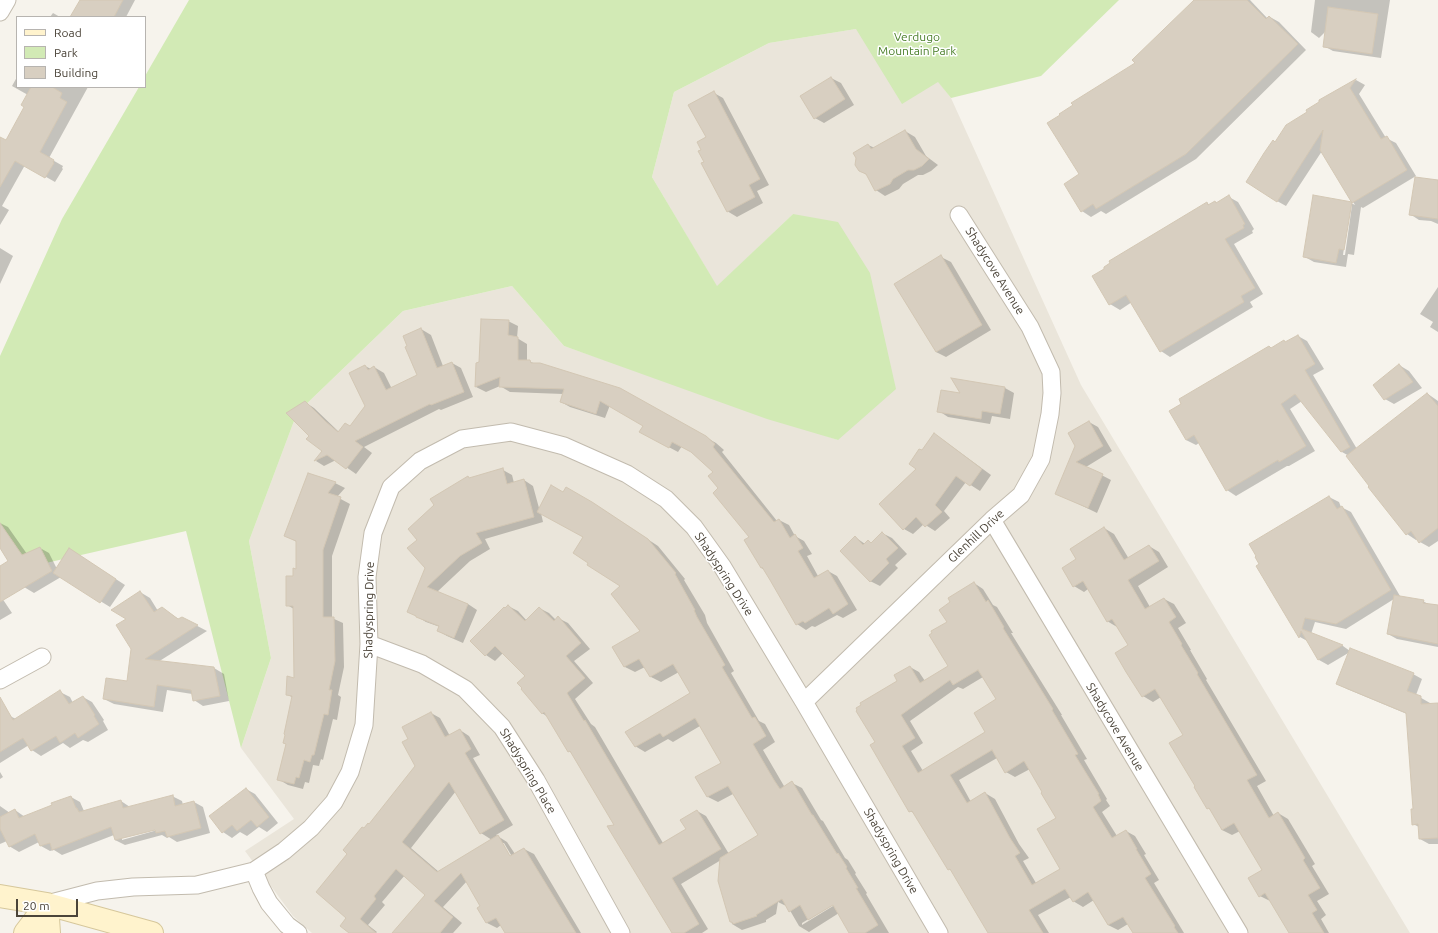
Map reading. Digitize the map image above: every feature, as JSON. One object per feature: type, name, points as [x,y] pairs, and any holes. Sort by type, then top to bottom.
[{"type":"main road","points":[[0,896],[47,904],[152,933]]},
{"type":"main road","points":[[25,933],[47,904]]},
{"type":"main road","points":[[47,904],[48,933]]},
{"type":"street","points":[[0,12],[6,0]]},
{"type":"street","name":"Shadycove Avenue","points":[[959,215],[1030,327]]},
{"type":"street","name":"Glenhill Drive","points":[[804,702],[992,520],[1021,495],[1040,459],[1050,414],[1052,394],[1051,372],[1030,327]]},
{"type":"street","name":"Shadyspring Drive","points":[[47,904],[97,891],[133,887],[197,885],[254,871],[284,851],[311,828],[334,802],[350,772],[364,725],[369,644],[367,577],[373,533],[391,488],[420,461],[462,439],[511,432],[564,446],[628,474],[666,499],[694,527],[722,566],[804,702],[939,933]]},
{"type":"street","name":"Shadycove Avenue","points":[[992,520],[1239,933]]},
{"type":"street","name":"Shadyspring Place","points":[[369,644],[422,664],[465,690],[502,727],[536,780],[621,933]]},
{"type":"street","points":[[0,680],[42,657]]},
{"type":"street","points":[[254,871],[269,902],[287,925],[298,933]]},
{"type":"shaded area","points":[[893,23],[951,98],[1081,385],[1410,933],[312,933],[293,916],[245,851],[294,819],[241,748],[271,658],[249,541],[297,413],[403,311],[512,286],[564,346],[838,440],[793,214],[717,287],[652,177],[674,92],[769,43]]},
{"type":"green space","name":"Verdugo Mountain Park","points":[[189,0],[1119,0],[1041,76],[951,98],[938,82],[902,104],[856,29],[769,43],[674,92],[652,177],[717,286],[793,214],[838,222],[870,273],[896,389],[838,440],[767,419],[564,346],[512,286],[403,311],[297,413],[249,541],[271,658],[241,748],[186,531],[46,563],[0,547],[0,356],[62,219],[138,88],[146,88],[146,74]]},
{"type":"building","points":[[80,0],[123,0],[115,16],[71,16]]},
{"type":"building","points":[[1194,0],[1247,0],[1266,19],[1269,16],[1298,44],[1186,154],[1096,209],[1093,204],[1081,212],[1064,184],[1079,174],[1047,123],[1073,105],[1071,103],[1135,63],[1132,60]]},
{"type":"building","points":[[1328,7],[1378,14],[1372,54],[1323,47]]},
{"type":"building","points":[[831,77],[845,99],[814,119],[800,96]]},
{"type":"building","points":[[1356,79],[1350,88],[1381,139],[1387,136],[1407,170],[1352,203],[1320,150],[1323,130],[1277,202],[1246,182],[1273,140],[1275,142],[1286,125],[1307,112],[1306,110],[1319,102],[1319,100]]},
{"type":"building","points":[[30,88],[54,88],[62,93],[60,98],[67,102],[40,152],[54,160],[54,163],[45,178],[15,161],[0,187],[0,137],[6,140],[24,107],[21,105]]},
{"type":"building","points":[[714,91],[760,179],[749,185],[755,197],[727,212],[701,163],[704,162],[698,151],[701,150],[697,142],[706,137],[688,105]]},
{"type":"building","points":[[905,130],[916,149],[929,159],[922,166],[914,170],[908,170],[893,179],[890,184],[875,191],[866,174],[859,171],[855,165],[856,158],[853,153],[868,144],[871,149]]},
{"type":"building","points":[[1415,177],[1438,180],[1438,219],[1409,215]]},
{"type":"building","points":[[1229,195],[1245,224],[1243,225],[1244,228],[1225,239],[1255,288],[1241,296],[1244,302],[1160,352],[1126,295],[1109,305],[1092,276],[1104,269],[1104,267],[1110,263],[1109,261],[1207,202],[1208,205],[1215,201],[1216,203]]},
{"type":"building","points":[[1313,195],[1352,202],[1344,250],[1339,249],[1336,263],[1303,257]]},
{"type":"building","points":[[941,255],[982,325],[936,352],[894,284]]},
{"type":"building","points":[[481,319],[509,320],[508,335],[518,337],[518,360],[530,360],[531,363],[540,363],[620,388],[706,436],[715,444],[713,447],[774,522],[779,519],[790,538],[795,534],[803,548],[798,551],[814,578],[828,570],[848,604],[833,614],[829,608],[805,623],[803,621],[796,625],[770,580],[744,540],[749,537],[713,493],[718,488],[708,476],[713,472],[691,452],[672,442],[669,448],[639,432],[643,426],[600,401],[596,414],[560,402],[564,389],[499,387],[500,377],[475,387],[476,363],[479,362]]},
{"type":"building","points":[[421,328],[437,368],[452,362],[464,392],[431,405],[430,404],[355,441],[363,447],[346,469],[327,455],[314,461],[322,451],[306,439],[309,436],[286,413],[305,401],[338,432],[345,423],[350,426],[365,406],[349,373],[365,365],[368,370],[374,366],[386,390],[417,375],[405,347],[407,346],[403,336]]},
{"type":"building","points":[[1298,335],[1315,364],[1305,370],[1350,447],[1341,452],[1295,394],[1281,404],[1306,446],[1279,462],[1278,460],[1226,491],[1194,435],[1186,440],[1169,411],[1181,404],[1179,399],[1269,346],[1271,348],[1284,340],[1285,342]]},
{"type":"building","points":[[1399,364],[1413,382],[1384,400],[1373,385]]},
{"type":"building","points":[[951,378],[1005,387],[1000,414],[982,411],[981,419],[937,412],[941,390],[960,393]]},
{"type":"building","points":[[1427,393],[1438,406],[1438,528],[1419,543],[1411,531],[1406,535],[1368,487],[1369,486],[1346,456]]},
{"type":"building","points":[[1089,421],[1103,446],[1076,462],[1103,474],[1088,508],[1055,494],[1075,446],[1068,433]]},
{"type":"building","points":[[934,433],[982,469],[970,486],[956,476],[935,505],[942,512],[925,527],[916,517],[903,530],[879,504],[916,469],[909,464],[919,449],[922,450]]},
{"type":"building","points":[[503,468],[507,484],[524,479],[534,517],[476,533],[482,543],[460,556],[427,587],[468,604],[454,638],[437,631],[439,626],[407,612],[425,568],[407,548],[417,540],[408,529],[434,505],[430,499],[468,476],[469,478]]},
{"type":"building","points":[[308,473],[336,482],[328,493],[341,497],[323,550],[323,617],[334,617],[335,661],[329,690],[332,690],[328,715],[324,714],[314,755],[312,755],[310,762],[304,760],[299,778],[296,777],[294,784],[277,780],[286,744],[283,743],[284,734],[292,696],[286,695],[287,676],[294,678],[293,606],[286,606],[286,576],[293,576],[293,568],[296,569],[296,541],[284,536]]},
{"type":"building","points":[[551,485],[563,492],[566,487],[592,502],[648,539],[676,573],[675,574],[695,610],[697,617],[725,665],[722,667],[752,718],[755,717],[766,736],[753,744],[780,789],[792,781],[812,815],[847,867],[846,868],[858,888],[856,888],[878,925],[865,933],[849,933],[833,905],[808,920],[800,905],[789,912],[782,899],[756,915],[757,916],[733,924],[730,922],[718,881],[720,858],[758,835],[728,786],[707,797],[695,777],[721,763],[695,718],[663,737],[660,733],[635,747],[625,732],[690,693],[673,664],[650,677],[639,659],[624,667],[612,647],[640,631],[611,594],[620,586],[587,565],[588,563],[573,553],[583,537],[537,512]]},
{"type":"building","points":[[1329,496],[1337,509],[1342,506],[1391,590],[1336,624],[1305,618],[1302,629],[1343,645],[1318,660],[1301,631],[1299,638],[1256,566],[1259,564],[1249,544]]},
{"type":"building","points":[[0,523],[22,555],[40,547],[52,571],[0,602],[0,566],[8,561],[0,548]]},
{"type":"building","points":[[1104,527],[1124,560],[1149,545],[1159,561],[1128,580],[1145,609],[1164,598],[1176,617],[1169,622],[1198,673],[1197,674],[1257,775],[1247,780],[1269,818],[1278,812],[1305,858],[1303,860],[1320,888],[1308,895],[1317,910],[1312,913],[1324,933],[1289,933],[1265,893],[1259,897],[1248,878],[1262,870],[1234,823],[1222,830],[1209,808],[1207,809],[1169,743],[1183,735],[1155,689],[1142,697],[1115,653],[1128,645],[1112,619],[1107,622],[1083,581],[1073,587],[1062,568],[1076,559],[1070,549]]},
{"type":"building","points":[[882,532],[898,548],[886,559],[889,563],[870,582],[840,551],[855,536],[863,545],[868,540],[871,543]]},
{"type":"building","points":[[69,548],[116,579],[100,603],[53,573]]},
{"type":"building","points":[[974,582],[986,602],[988,600],[1004,627],[1003,628],[1053,709],[1052,710],[1078,754],[1075,755],[1099,794],[1101,801],[1093,807],[1112,838],[1126,830],[1151,874],[1145,878],[1178,933],[1133,933],[1123,917],[1108,925],[1088,892],[1073,902],[1065,889],[1029,910],[1043,933],[988,933],[950,869],[948,870],[912,811],[909,812],[870,745],[875,742],[856,711],[856,708],[861,705],[860,703],[897,681],[894,675],[910,666],[920,683],[948,666],[929,635],[932,633],[931,631],[947,622],[939,610],[950,602],[948,598]],"holes":[[[978,670],[996,699],[974,713],[985,732],[918,773],[902,746],[915,738],[901,715],[950,680],[953,685]],[[992,750],[1005,773],[1024,761],[1056,818],[1037,829],[1060,869],[1032,885],[1015,856],[1020,853],[1010,838],[985,792],[967,803],[950,775]]]},
{"type":"building","points":[[140,591],[154,612],[162,607],[178,619],[182,617],[198,625],[145,659],[214,667],[220,696],[193,701],[191,690],[157,685],[154,707],[103,699],[106,678],[127,681],[131,649],[116,625],[126,619],[111,610]]},
{"type":"building","points":[[1394,595],[1424,600],[1423,603],[1438,605],[1438,644],[1387,634]]},
{"type":"building","points":[[508,605],[525,621],[539,607],[554,621],[558,616],[581,643],[566,656],[585,678],[567,693],[584,721],[585,720],[659,845],[686,829],[680,820],[697,810],[721,849],[672,878],[699,924],[684,933],[672,933],[607,826],[614,825],[570,751],[568,752],[544,712],[542,714],[517,683],[525,676],[495,646],[485,656],[470,641],[504,607],[505,608]]},
{"type":"building","points":[[1350,648],[1414,673],[1407,691],[1421,696],[1421,704],[1438,703],[1438,838],[1419,839],[1418,824],[1412,825],[1411,809],[1413,809],[1406,713],[1336,684]]},
{"type":"building","points":[[60,690],[69,704],[83,696],[99,724],[78,738],[75,733],[60,743],[56,736],[31,751],[23,738],[0,752],[0,697],[13,720]]},
{"type":"building","points":[[431,712],[445,737],[460,729],[471,749],[465,753],[504,820],[480,834],[449,782],[402,842],[437,872],[498,835],[510,856],[524,848],[576,933],[505,933],[496,918],[486,923],[477,908],[480,906],[461,873],[434,901],[453,917],[440,933],[392,933],[425,895],[396,869],[374,896],[376,899],[360,919],[376,933],[349,933],[340,926],[346,918],[316,892],[347,854],[343,850],[362,827],[364,828],[368,823],[369,824],[415,766],[402,742],[408,739],[402,727]]},
{"type":"building","points":[[246,788],[269,817],[257,827],[251,820],[237,831],[232,825],[222,833],[209,816]]},
{"type":"building","points":[[173,795],[175,806],[194,801],[201,828],[167,837],[165,831],[156,833],[155,830],[115,840],[111,827],[52,850],[50,843],[40,846],[35,834],[9,847],[0,829],[0,817],[15,809],[19,818],[52,805],[51,803],[71,796],[79,812],[121,800],[123,808]]}]
